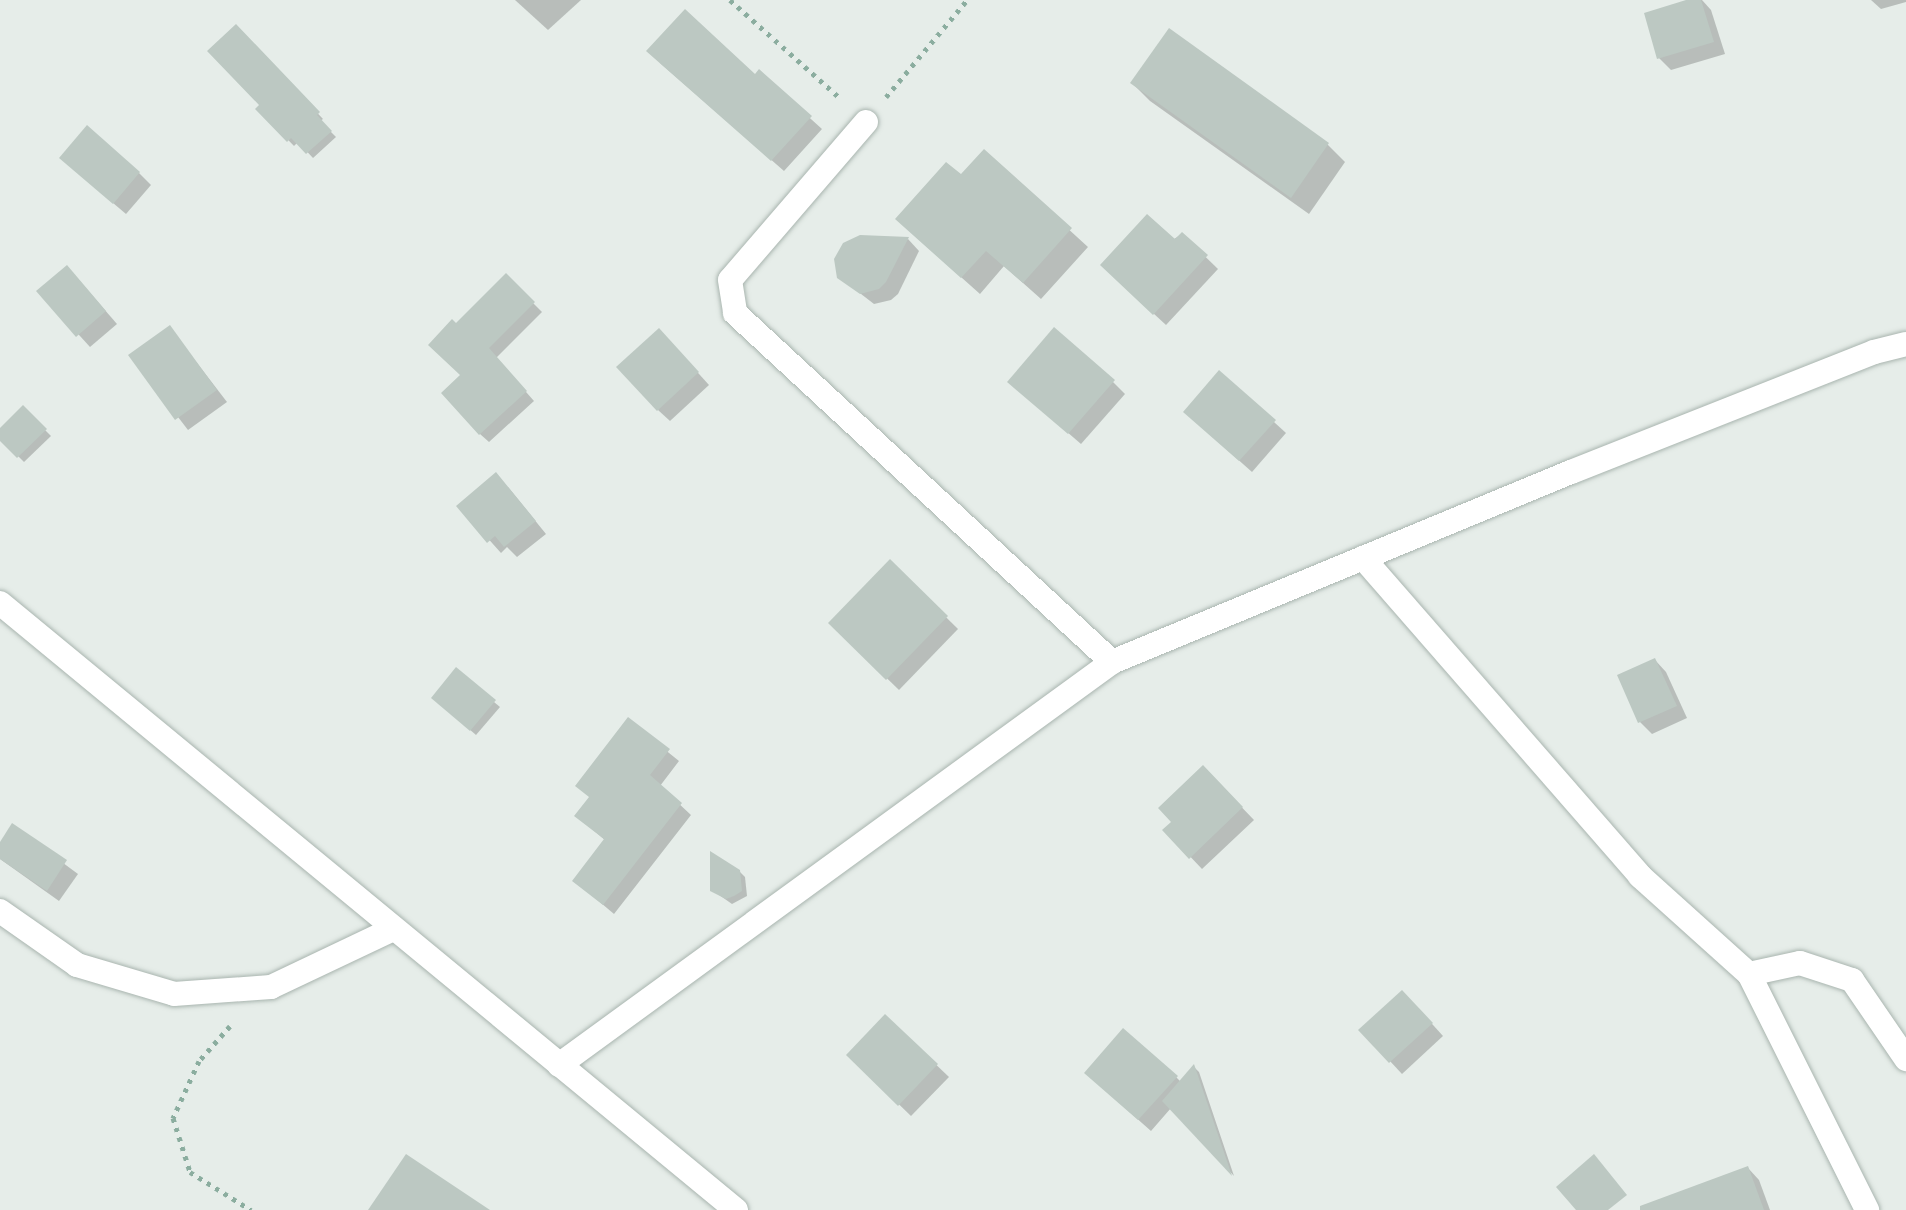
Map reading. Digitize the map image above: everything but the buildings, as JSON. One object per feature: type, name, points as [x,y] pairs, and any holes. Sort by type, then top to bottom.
[{"type":"street","points":[[866,122],[730,280],[735,313],[1112,662]]},
{"type":"street","points":[[559,1065],[1112,662],[1874,352],[1906,344]]},
{"type":"street","points":[[1363,558],[1640,876],[1749,974],[1867,1210]]},
{"type":"street","points":[[0,603],[736,1210]]},
{"type":"street","points":[[0,911],[77,965],[174,994],[271,987],[393,929]]},
{"type":"street","points":[[1749,974],[1800,963],[1852,980],[1906,1059]]},
{"type":"path","points":[[730,0],[866,122],[967,0]]},
{"type":"path","points":[[251,1210],[190,1172],[173,1118],[199,1061],[244,1011],[271,987]]}]
